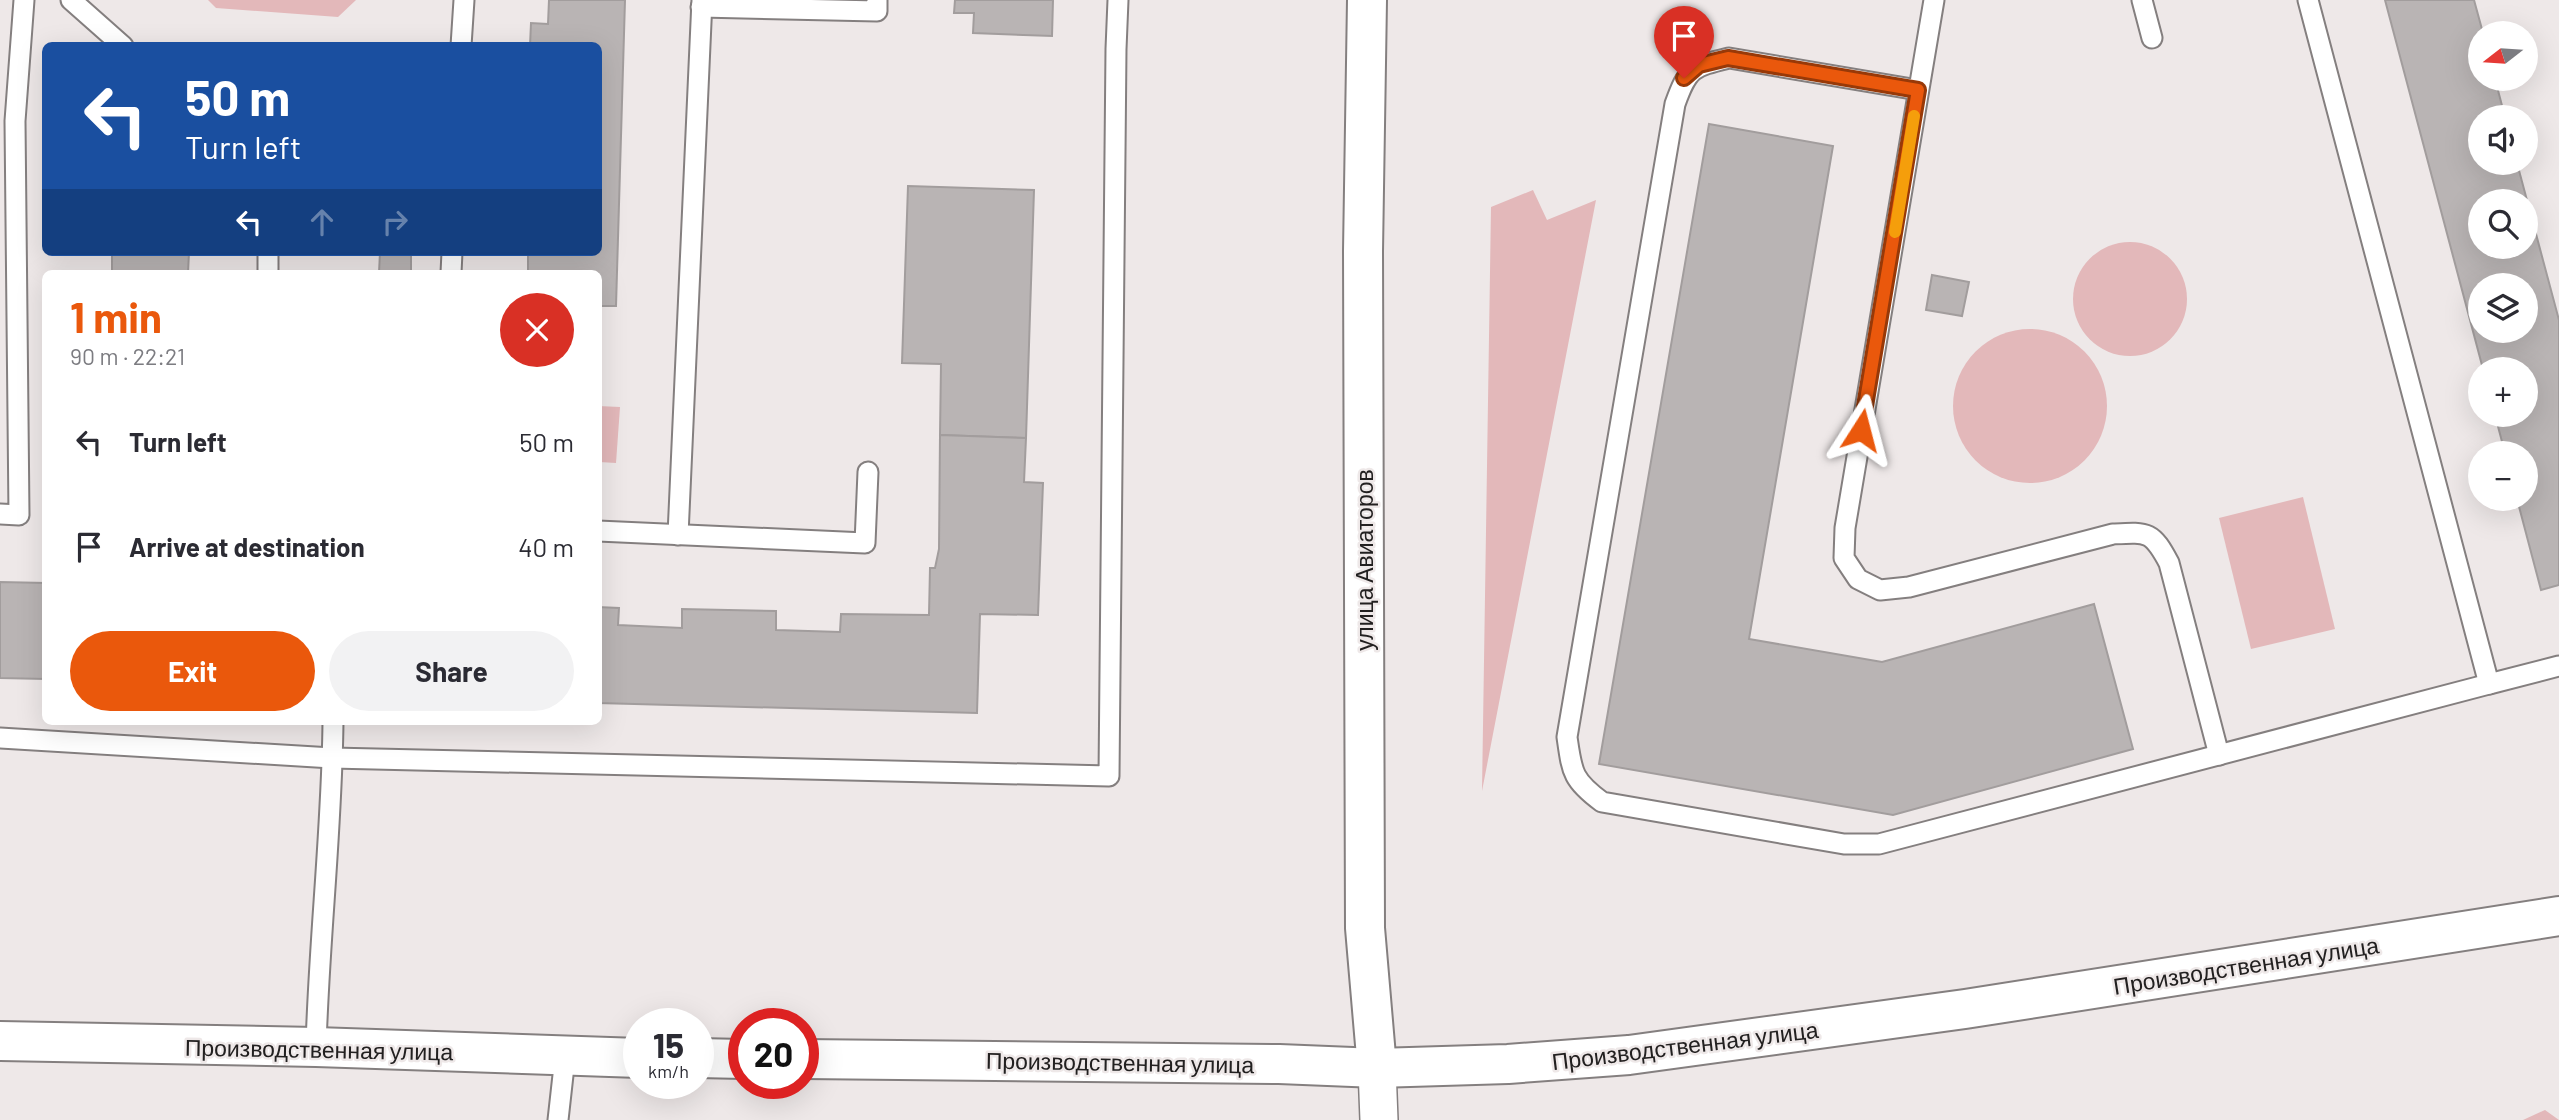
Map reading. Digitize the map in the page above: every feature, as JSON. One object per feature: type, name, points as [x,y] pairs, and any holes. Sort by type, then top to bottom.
[{"type":"main road","name":"улица Авиаторов","points":[[1367,0],[1363,251],[1365,928],[1377,1068]]},
{"type":"main road","name":"Производственная улица","points":[[819,1059],[1279,1064],[1377,1068],[1508,1064],[1629,1055],[1965,1009],[2559,916]]},
{"type":"main road","name":"Производственная улица","points":[[0,1041],[316,1047],[623,1058]]},
{"type":"street","name":"улица Авиаторов","points":[[1377,1068],[1379,1120]]},
{"type":"lane","points":[[0,514],[19,515],[15,121],[24,0]]},
{"type":"lane","points":[[71,0],[118,42]]},
{"type":"lane","points":[[461,42],[464,0]]},
{"type":"lane","points":[[678,535],[701,4],[877,11],[877,0]]},
{"type":"lane","points":[[0,737],[332,758],[1110,776],[1115,77],[1118,0]]},
{"type":"lane","points":[[1934,0],[1847,514],[1844,558],[1858,579],[1880,590],[1909,587],[2113,534],[2142,532],[2158,543],[2169,563],[2220,755]]},
{"type":"lane","points":[[2142,0],[2152,38]]},
{"type":"lane","points":[[2308,0],[2489,684]]},
{"type":"lane","points":[[1918,90],[1728,58],[1699,65],[1684,78],[1675,104],[1567,737],[1572,772],[1585,790],[1602,802],[1862,845],[1900,840],[2559,666]]},
{"type":"lane","points":[[602,531],[865,543],[868,472]]},
{"type":"lane","points":[[316,1047],[332,725]]},
{"type":"lane","points":[[558,1120],[565,1057]]},
{"type":"shaded area","points":[[208,0],[356,0],[338,17],[216,8]]},
{"type":"shaded area","points":[[1533,190],[1547,220],[1596,200],[1482,791],[1491,207]]},
{"type":"shaded area","points":[[2130,242],[2152,246],[2171,258],[2183,277],[2187,299],[2183,321],[2171,340],[2152,352],[2130,356],[2108,352],[2089,340],[2077,321],[2073,299],[2077,277],[2089,258],[2108,246]]},
{"type":"shaded area","points":[[2030,329],[2059,335],[2084,352],[2101,377],[2107,406],[2101,435],[2084,460],[2059,477],[2030,483],[2001,477],[1976,460],[1959,435],[1953,406],[1959,377],[1976,352],[2001,335]]},
{"type":"shaded area","points":[[602,406],[620,407],[616,463],[602,462]]},
{"type":"shaded area","points":[[2303,497],[2335,629],[2251,649],[2219,518]]},
{"type":"shaded area","points":[[2545,1110],[2559,1120],[2523,1120]]},
{"type":"building","points":[[549,0],[625,0],[616,306],[602,306],[602,270],[528,270],[528,256],[602,256],[602,42],[530,42],[531,23],[548,24]]},
{"type":"building","points":[[955,0],[1053,0],[1052,36],[973,33],[974,13],[954,13]]},
{"type":"building","points":[[2385,0],[2474,0],[2480,21],[2468,21],[2468,91],[2498,91],[2502,105],[2468,105],[2468,175],[2520,175],[2524,189],[2468,189],[2468,259],[2538,259],[2538,242],[2559,320],[2559,585],[2541,590],[2520,511],[2538,511],[2538,441],[2502,441],[2498,427],[2538,427],[2538,357],[2480,357],[2476,343],[2538,343],[2538,273],[2468,273],[2468,313]]},
{"type":"building","points":[[1709,124],[1833,146],[1749,639],[1882,662],[2094,604],[2133,749],[1893,815],[1599,764]]},
{"type":"building","points":[[908,186],[1034,190],[1026,438],[940,435],[941,364],[902,363]]},
{"type":"building","points":[[112,256],[189,256],[188,270],[112,270]]},
{"type":"building","points":[[380,256],[411,256],[411,270],[379,270]]},
{"type":"building","points":[[1932,275],[1969,282],[1962,316],[1926,310]]},
{"type":"building","points":[[940,435],[1026,438],[1024,482],[1043,483],[1038,615],[980,614],[977,713],[602,703],[602,607],[619,608],[618,625],[682,628],[682,609],[776,611],[776,630],[840,632],[841,614],[929,615],[930,568],[935,568],[939,549]]},
{"type":"building","points":[[0,582],[42,583],[42,679],[0,678]]},
{"type":"slow traffic","points":[[1895,232],[1914,116]]},
{"type":"route","points":[[1684,78],[1699,65],[1728,58],[1918,90],[1861,430]]}]
